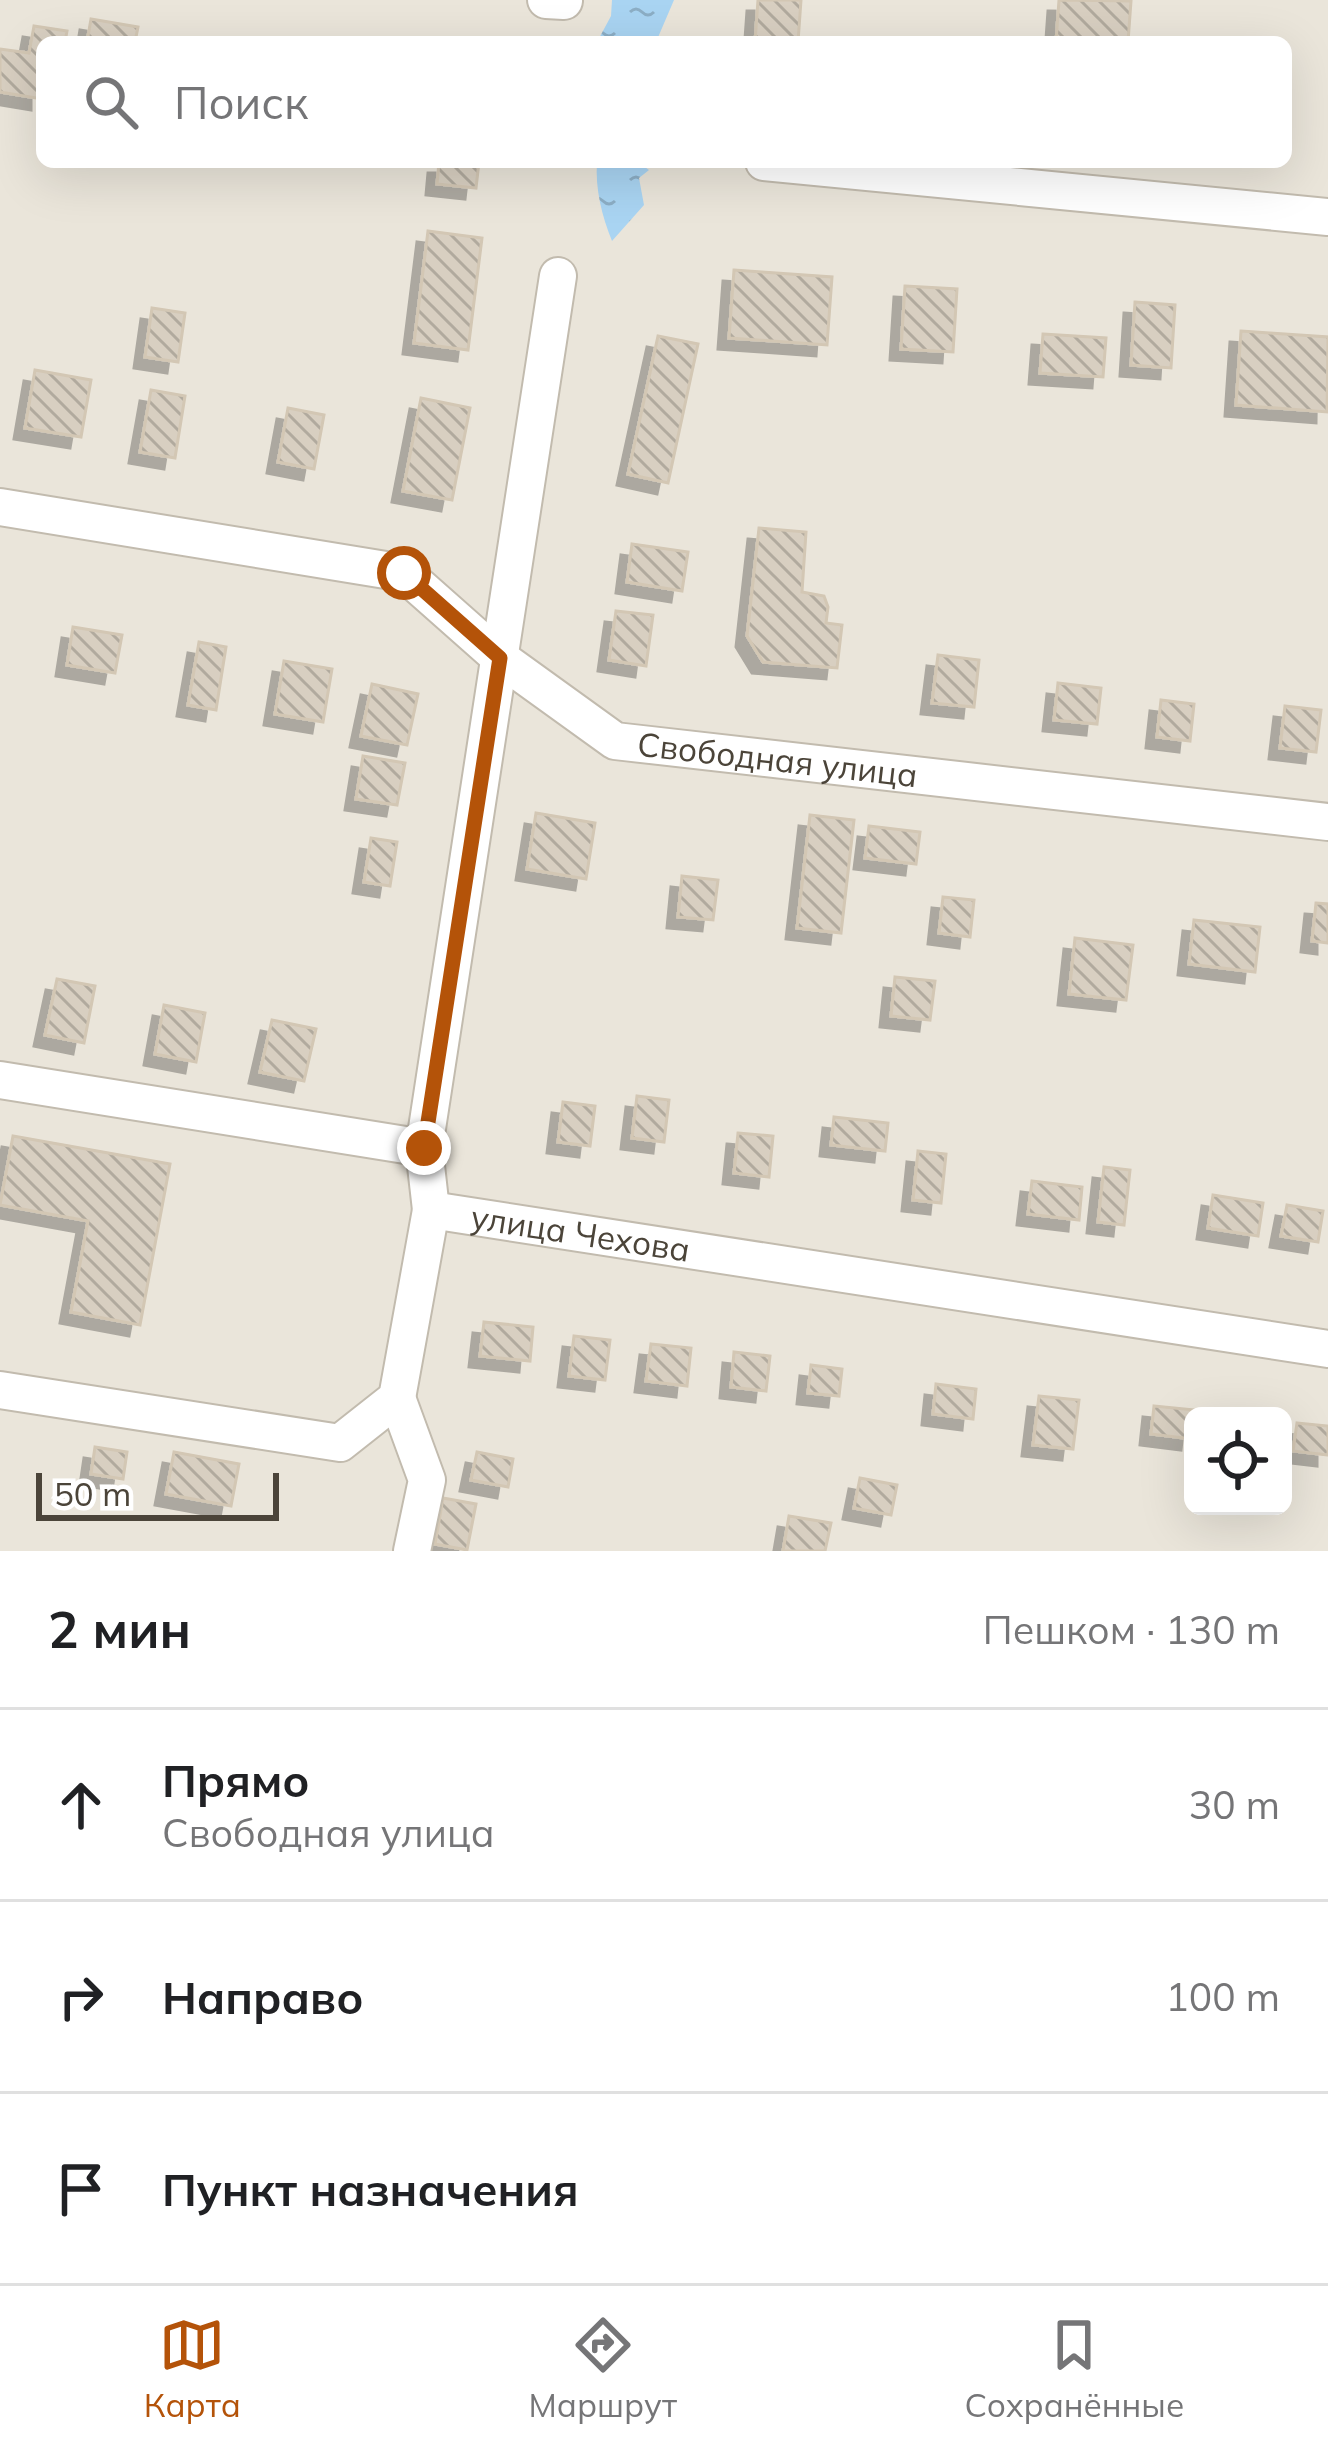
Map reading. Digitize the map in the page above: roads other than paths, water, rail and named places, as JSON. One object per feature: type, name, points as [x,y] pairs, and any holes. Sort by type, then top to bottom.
[{"type":"street","points":[[547,0],[564,1]]},
{"type":"street","points":[[826,168],[1328,217]]},
{"type":"street","points":[[431,1210],[424,1148],[557,276]]},
{"type":"street","name":"Свободная улица","points":[[0,507],[404,573],[500,658],[615,741],[1328,822]]},
{"type":"street","points":[[0,1080],[424,1148]]},
{"type":"street","name":"улица Чехова","points":[[397,1398],[431,1210],[1328,1349]]},
{"type":"street","points":[[0,1390],[340,1443],[397,1398],[427,1480],[412,1551]]},
{"type":"water","points":[[612,0],[674,0],[659,36],[600,36],[611,16]]},
{"type":"water","points":[[597,168],[649,170],[639,178],[644,205],[612,241],[600,202]]}]
